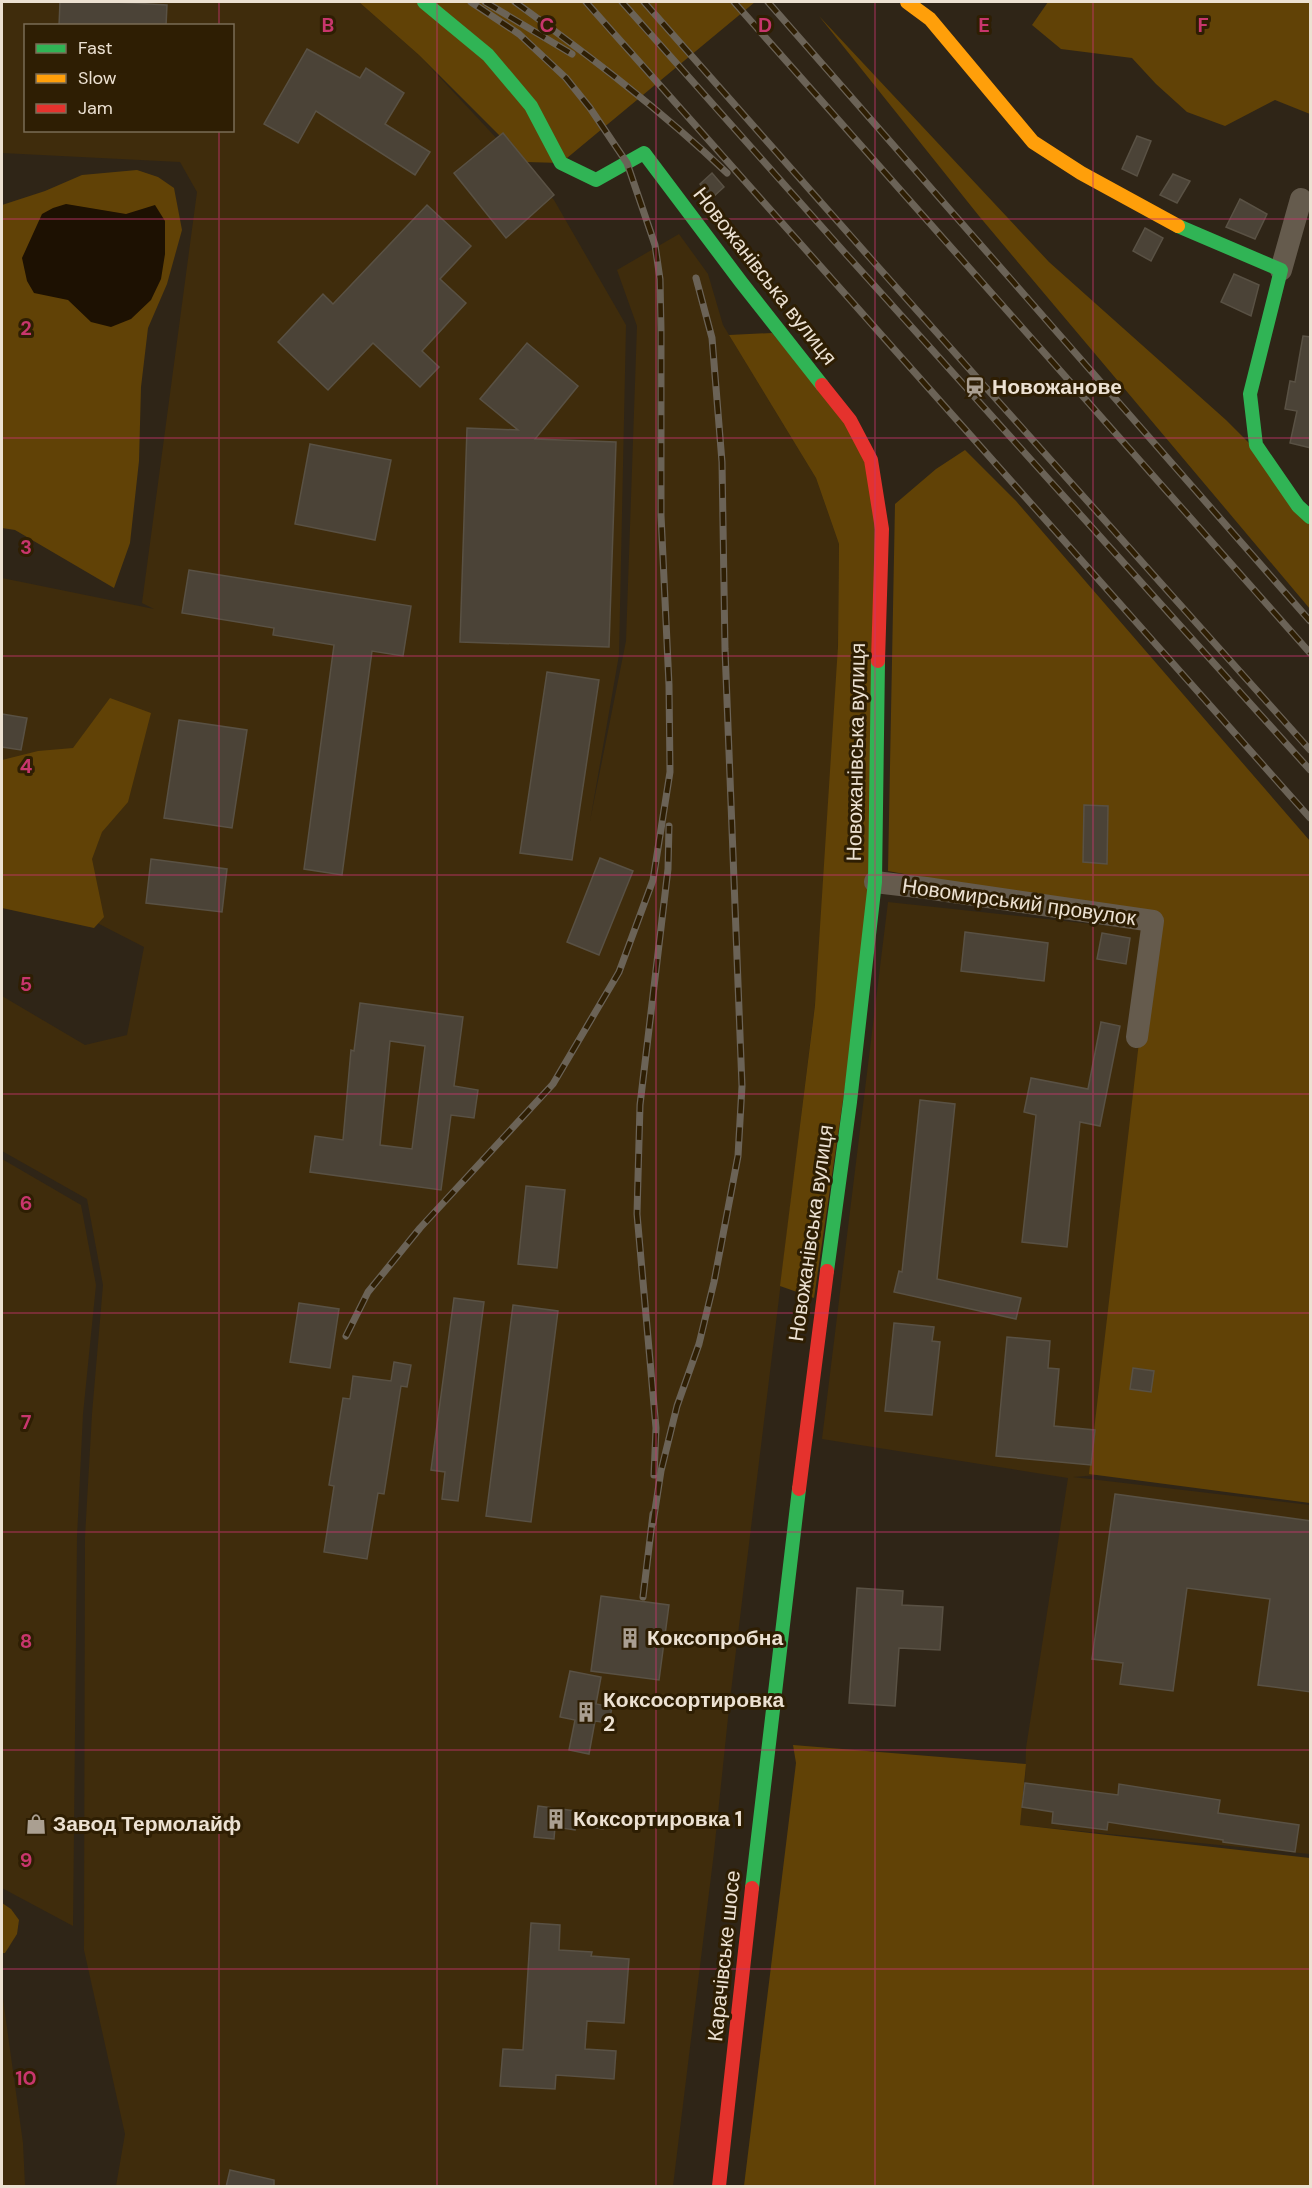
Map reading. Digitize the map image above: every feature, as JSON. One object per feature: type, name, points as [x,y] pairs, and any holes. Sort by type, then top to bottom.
[{"type":"street","name":"Новожанівська вулиця","points":[[424,2],[488,55],[531,106],[561,163],[596,180],[644,153],[741,282],[850,420],[871,460],[882,529],[875,882],[850,1102],[821,1311],[770,1730]]},
{"type":"street","points":[[908,2],[930,19],[1033,142],[1080,173],[1180,227],[1281,270]]},
{"type":"street","points":[[1301,199],[1250,394],[1256,445],[1298,506],[1311,517]]},
{"type":"street","name":"Новомирський провулок","points":[[875,882],[1153,921],[1137,1037]]},
{"type":"street","name":"Карачівське шосе","points":[[719,2187],[770,1730]]},
{"type":"shaded area","points":[[2,2],[359,2],[419,55],[554,200],[626,325],[619,655],[590,821],[626,641],[637,326],[617,270],[679,234],[708,274],[723,325],[816,478],[839,544],[837,717],[816,995],[673,2186],[116,2186],[125,2134],[84,1950],[85,1537],[103,1285],[87,1199],[2,1151],[2,996],[85,1045],[127,1035],[144,947],[2,874],[2,578],[154,609],[142,603],[197,192],[180,162],[2,153]]},
{"type":"shaded area","points":[[359,2],[755,2],[561,163],[526,162],[419,55]]},
{"type":"shaded area","points":[[1048,2],[1310,2],[1310,114],[1275,100],[1225,126],[1187,112],[1132,58],[1061,49],[1032,25]]},
{"type":"shaded area","points":[[819,16],[1049,262],[1226,420],[1267,461],[1310,512],[1310,609],[979,216]]},
{"type":"shaded area","points":[[137,170],[158,177],[174,188],[182,230],[167,284],[148,328],[141,387],[139,461],[130,543],[114,588],[15,530],[2,528],[2,205],[45,191],[82,175]]},
{"type":"shaded area","points":[[66,204],[126,214],[155,205],[165,221],[165,254],[161,279],[151,300],[131,319],[111,327],[91,322],[68,300],[34,293],[27,281],[22,258],[42,214]]},
{"type":"shaded area","points":[[772,333],[857,434],[878,503],[875,882],[814,1298],[780,1286],[815,1005],[838,646],[839,544],[816,478],[729,335]]},
{"type":"shaded area","points":[[965,450],[1016,501],[1310,841],[1310,1503],[1089,1474],[1153,921],[888,871],[895,504],[936,469]]},
{"type":"shaded area","points":[[110,698],[151,713],[128,802],[102,832],[92,859],[104,917],[94,928],[2,908],[2,760],[38,751],[73,748]]},
{"type":"shaded area","points":[[888,902],[1174,933],[1098,1475],[1073,1477],[1310,1505],[1310,1854],[1019,1825],[1025,1783],[1026,1748],[1068,1478],[822,1439]]},
{"type":"shaded area","points":[[2,1159],[81,1205],[96,1285],[83,1414],[77,1537],[73,1926],[2,1888]]},
{"type":"shaded area","points":[[793,1745],[1026,1764],[1020,1825],[1310,1858],[1310,2186],[744,2186],[796,1763]]},
{"type":"shaded area","points":[[2,1903],[11,1909],[19,1920],[17,1934],[5,1953],[2,1953]]},
{"type":"shaded area","points":[[2,1992],[23,2143],[25,2186],[2,2186]]},
{"type":"building","points":[[60,2],[167,5],[166,24],[59,24]]},
{"type":"building","points":[[307,49],[360,78],[366,68],[404,93],[385,124],[430,152],[415,175],[316,111],[298,143],[264,124]]},
{"type":"building","points":[[503,133],[554,195],[506,238],[454,173]]},
{"type":"building","points":[[1137,136],[1151,141],[1137,176],[1122,169]]},
{"type":"building","points":[[712,173],[724,187],[712,198],[700,184]]},
{"type":"building","points":[[1173,174],[1190,181],[1177,203],[1160,195]]},
{"type":"building","points":[[1240,199],[1267,214],[1255,239],[1226,227]]},
{"type":"building","points":[[427,205],[471,246],[440,279],[466,303],[422,351],[439,367],[420,387],[373,343],[328,390],[278,342],[323,294],[333,304]]},
{"type":"building","points":[[1145,228],[1163,238],[1151,261],[1133,251]]},
{"type":"building","points":[[1234,274],[1259,285],[1251,316],[1221,302]]},
{"type":"building","points":[[1303,336],[1311,337],[1311,448],[1290,443],[1297,411],[1285,409],[1290,381],[1295,382]]},
{"type":"building","points":[[527,343],[578,386],[535,439],[616,442],[609,647],[460,642],[467,428],[518,430],[480,399]]},
{"type":"building","points":[[310,444],[391,460],[375,540],[295,524]]},
{"type":"building","points":[[189,570],[411,606],[403,656],[372,651],[342,875],[304,869],[334,645],[273,635],[274,628],[182,613]]},
{"type":"building","points":[[547,672],[599,680],[572,860],[520,853]]},
{"type":"building","points":[[2,714],[27,718],[21,750],[2,747]]},
{"type":"building","points":[[179,720],[247,730],[232,828],[164,818]]},
{"type":"building","points":[[1084,805],[1108,806],[1107,864],[1083,862]]},
{"type":"building","points":[[600,858],[633,871],[599,955],[567,942]]},
{"type":"building","points":[[151,859],[227,869],[222,912],[146,903]]},
{"type":"building","points":[[965,932],[1048,943],[1044,981],[961,971]]},
{"type":"building","points":[[1102,933],[1130,938],[1126,964],[1097,959]]},
{"type":"building","points":[[360,1003],[463,1017],[454,1086],[478,1090],[474,1118],[451,1115],[441,1190],[310,1172],[315,1136],[343,1140],[351,1050],[354,1051]],"holes":[[[390,1041],[425,1046],[412,1149],[380,1145]]]},
{"type":"building","points":[[1101,1022],[1120,1026],[1100,1126],[1080,1122],[1067,1247],[1022,1242],[1036,1115],[1024,1112],[1031,1078],[1088,1089]]},
{"type":"building","points":[[920,1100],[955,1104],[937,1279],[1021,1298],[1016,1319],[894,1292],[899,1271],[902,1272]]},
{"type":"building","points":[[526,1186],[565,1190],[557,1268],[518,1264]]},
{"type":"building","points":[[454,1298],[484,1302],[458,1501],[442,1499],[445,1472],[431,1470]]},
{"type":"building","points":[[299,1303],[339,1309],[330,1368],[290,1362]]},
{"type":"building","points":[[513,1305],[558,1311],[531,1522],[486,1516]]},
{"type":"building","points":[[894,1323],[934,1327],[932,1341],[940,1342],[932,1415],[885,1411]]},
{"type":"building","points":[[1007,1337],[1050,1341],[1048,1368],[1059,1369],[1054,1426],[1095,1430],[1091,1465],[996,1456]]},
{"type":"building","points":[[394,1362],[411,1365],[407,1387],[401,1386],[384,1494],[378,1493],[367,1559],[324,1552],[334,1486],[329,1485],[343,1398],[350,1399],[353,1376],[391,1381]]},
{"type":"building","points":[[1133,1368],[1154,1371],[1151,1392],[1130,1389]]},
{"type":"building","points":[[1115,1494],[1311,1521],[1311,1692],[1258,1685],[1270,1599],[1187,1588],[1173,1691],[1120,1684],[1123,1663],[1092,1659]]},
{"type":"building","points":[[857,1588],[903,1591],[902,1605],[943,1607],[940,1650],[899,1648],[895,1706],[849,1703]]},
{"type":"building","name":"Коксопробна","points":[[601,1596],[669,1605],[659,1680],[591,1671]]},
{"type":"building","name":"Коксосортировка 2","points":[[570,1671],[601,1677],[596,1704],[612,1707],[609,1723],[595,1721],[589,1754],[569,1750],[575,1720],[560,1717]]},
{"type":"building","points":[[1025,1783],[1118,1795],[1119,1784],[1220,1800],[1218,1813],[1299,1825],[1295,1852],[1108,1822],[1107,1830],[1052,1823],[1053,1812],[1022,1807]]},
{"type":"building","name":"Коксортировка 1","points":[[538,1806],[606,1815],[603,1829],[575,1825],[575,1830],[555,1827],[554,1839],[534,1837]]},
{"type":"building","points":[[531,1923],[560,1925],[559,1950],[592,1952],[591,1956],[629,1959],[624,2023],[587,2021],[585,2049],[616,2051],[614,2079],[556,2075],[555,2089],[500,2086],[503,2049],[523,2050]]},
{"type":"building","points":[[230,2170],[274,2180],[274,2187],[226,2187]]},
{"type":"railway","points":[[346,1336],[368,1292],[420,1228],[553,1084],[619,972],[653,880],[670,772],[669,685],[661,515],[660,279],[655,245],[627,163],[590,108],[566,78],[519,34],[471,2]]},
{"type":"railway","points":[[485,2],[572,54]]},
{"type":"railway","points":[[515,2],[624,84],[727,173]]},
{"type":"railway","points":[[586,2],[1310,818]]},
{"type":"railway","points":[[622,2],[1310,770]]},
{"type":"railway","points":[[644,2],[1310,750]]},
{"type":"railway","points":[[734,2],[1310,653]]},
{"type":"railway","points":[[768,2],[1310,621]]},
{"type":"railway","points":[[653,1523],[661,1471],[677,1406],[699,1344],[714,1282],[738,1156],[742,1086],[725,649],[722,462],[712,338],[696,278]]},
{"type":"railway","points":[[654,1475],[656,1428],[637,1214],[640,1105],[668,869],[669,826]]},
{"type":"railway","points":[[643,1597],[653,1514]]},
{"type":"traffic: fast","points":[[424,2],[488,55],[531,106],[561,163],[596,180],[644,153],[822,385]]},
{"type":"traffic: fast","points":[[1178,226],[1281,270],[1250,394],[1256,445],[1298,506],[1310,517]]},
{"type":"traffic: fast","points":[[827,1271],[850,1102],[875,882],[878,661]]},
{"type":"traffic: fast","points":[[752,1888],[799,1489]]},
{"type":"traffic: slow","points":[[907,2],[930,19],[1033,142],[1081,173],[1178,226]]},
{"type":"traffic: jam","points":[[822,385],[850,420],[871,460],[882,529],[878,661]]},
{"type":"traffic: jam","points":[[799,1489],[827,1271]]},
{"type":"traffic: jam","points":[[719,2186],[752,1888]]},
{"type":"place","name":"Новожанове","points":[[975,387]]},
{"type":"place","name":"Коксопробна","points":[[630,1638]]},
{"type":"place","name":"Коксосортировка 2","points":[[586,1712]]},
{"type":"place","name":"Коксортировка 1","points":[[556,1819]]},
{"type":"place","name":"Завод Термолайф","points":[[36,1824]]}]
